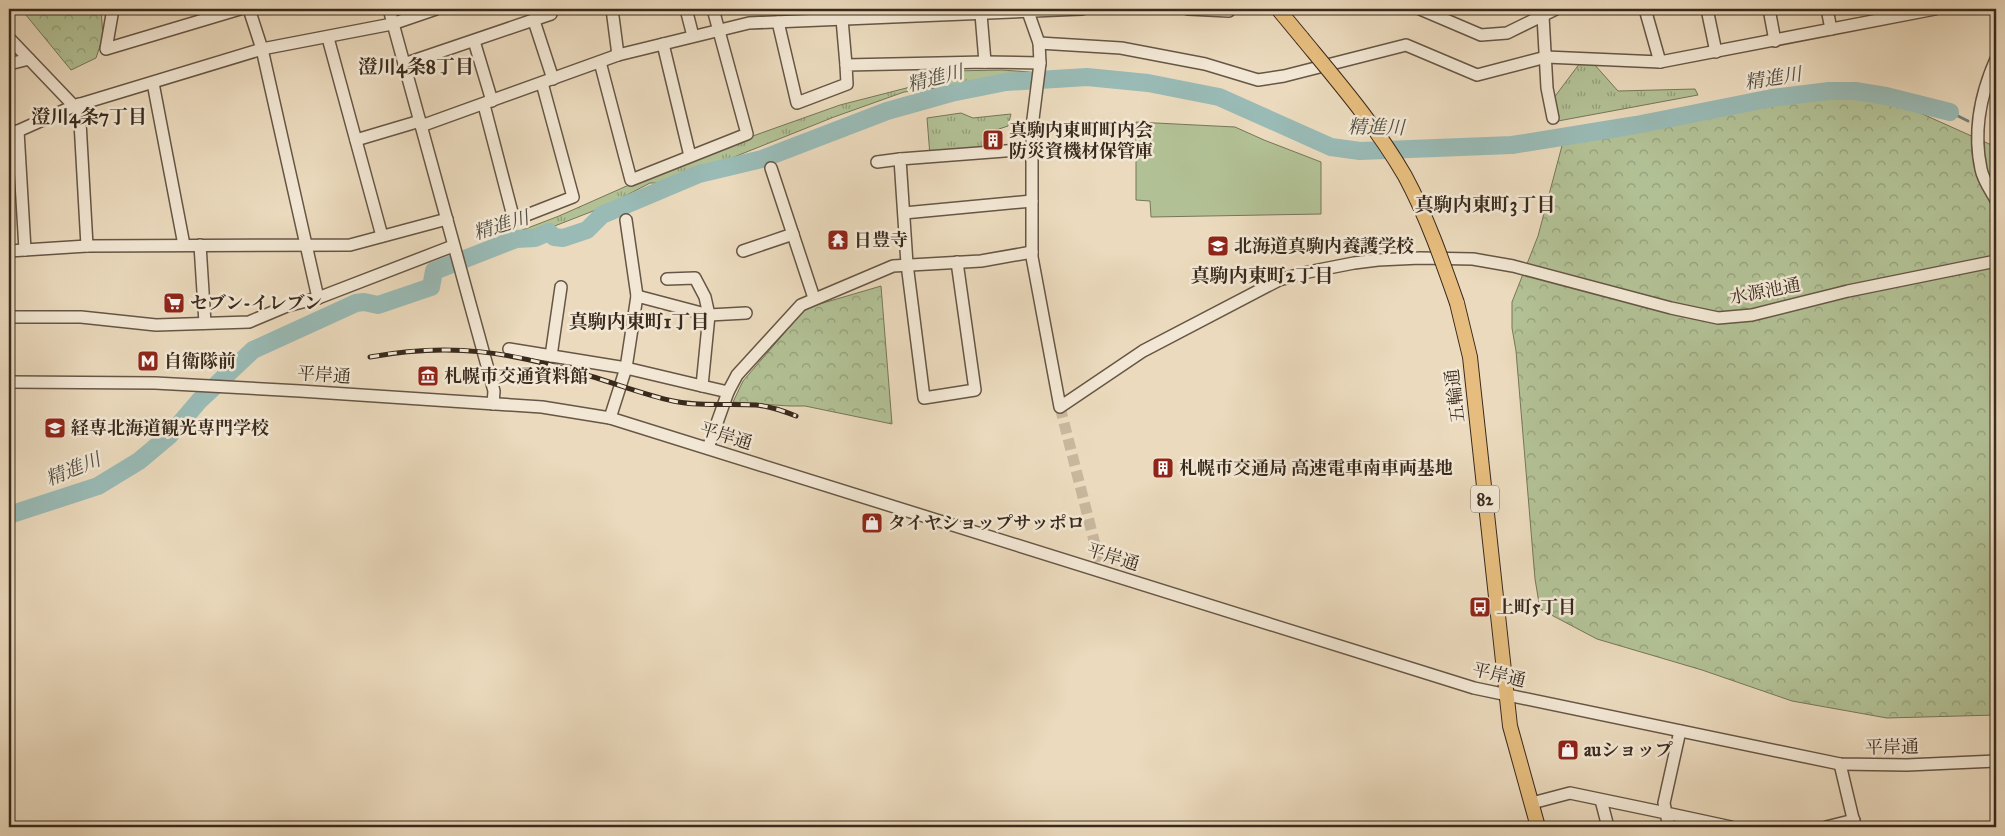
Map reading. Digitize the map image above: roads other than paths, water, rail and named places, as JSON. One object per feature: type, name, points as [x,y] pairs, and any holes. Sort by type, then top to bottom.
[{"type":"main road","name":"五輪通","points":[[1278,9],[1357,104],[1405,177],[1433,235],[1457,303],[1470,357],[1510,726],[1538,827]]},
{"type":"street","points":[[113,9],[106,49],[240,9]]},
{"type":"street","points":[[249,9],[262,49],[318,298]]},
{"type":"street","points":[[389,9],[494,391],[493,404]]},
{"type":"street","points":[[25,250],[13,133],[77,105],[262,49],[328,38],[392,24],[436,9]]},
{"type":"street","points":[[612,9],[618,55]]},
{"type":"street","points":[[686,9],[693,36]]},
{"type":"street","points":[[600,62],[631,180],[747,134],[713,9]]},
{"type":"street","points":[[356,140],[421,124],[488,103],[618,55],[749,22],[778,22],[799,15],[842,19],[873,13],[938,12],[981,14],[1027,10],[1082,9]]},
{"type":"street","points":[[1188,9],[1229,11]]},
{"type":"street","points":[[1420,9],[1481,35],[1507,34],[1556,9]]},
{"type":"street","points":[[1644,9],[1660,62]]},
{"type":"street","points":[[1707,9],[1716,52]]},
{"type":"street","points":[[1768,9],[1775,41]]},
{"type":"street","points":[[1827,9],[1832,29]]},
{"type":"street","points":[[1039,43],[1121,48],[1205,64],[1258,80],[1284,76],[1406,45],[1477,75],[1546,57],[1660,62],[1832,29],[1888,13],[1935,9]]},
{"type":"street","points":[[708,448],[728,392],[737,376],[801,305],[893,266],[980,261],[1032,252],[1032,149],[1039,67],[1039,43],[1027,10]]},
{"type":"street","points":[[404,64],[551,14]]},
{"type":"street","points":[[981,14],[985,62]]},
{"type":"street","points":[[1543,16],[1547,88],[1553,118]]},
{"type":"street","points":[[778,22],[797,103],[847,84],[842,19]]},
{"type":"street","points":[[474,41],[514,220],[573,197],[534,21]]},
{"type":"street","points":[[9,38],[77,105],[87,246]]},
{"type":"street","points":[[328,38],[382,236]]},
{"type":"street","points":[[663,44],[690,156]]},
{"type":"street","points":[[9,64],[29,59]]},
{"type":"street","points":[[1996,59],[1980,108],[1977,141],[1981,171],[1996,200]]},
{"type":"street","points":[[846,65],[985,62],[1039,67]]},
{"type":"street","points":[[153,82],[184,245]]},
{"type":"street","points":[[877,162],[1032,149]]},
{"type":"street","points":[[900,159],[907,264],[924,398],[975,390],[957,262]]},
{"type":"street","points":[[771,168],[814,298]]},
{"type":"street","points":[[904,212],[1032,201]]},
{"type":"street","points":[[9,251],[87,246],[350,245],[446,219]]},
{"type":"street","points":[[610,418],[626,368],[637,296],[626,220]]},
{"type":"street","points":[[742,252],[793,234]]},
{"type":"street","points":[[200,245],[205,323]]},
{"type":"street","points":[[9,317],[81,317],[156,325],[249,322],[287,306],[318,298],[454,250]]},
{"type":"street","name":"水源池通","points":[[1032,252],[1060,407],[1143,350],[1279,280],[1317,270],[1378,260],[1420,258],[1473,259],[1514,266],[1670,308],[1718,318],[1752,315],[1848,291],[1996,261]]},
{"type":"street","points":[[668,279],[695,278],[705,298],[709,315],[702,386]]},
{"type":"street","points":[[552,356],[561,287]]},
{"type":"street","points":[[637,296],[709,315],[746,313]]},
{"type":"street","points":[[509,349],[626,368],[728,392]]},
{"type":"street","name":"平岸通","points":[[9,382],[129,382],[234,387],[542,407],[610,418],[1474,688],[1840,764],[1907,765],[1996,761]]},
{"type":"street","points":[[1669,827],[1664,803],[1680,731]]},
{"type":"street","points":[[1826,827],[1854,824],[1840,764]]},
{"type":"street","points":[[1532,803],[1570,793],[1731,827]]},
{"type":"street","points":[[1601,800],[1608,827]]},
{"type":"waterway","name":"精進川","points":[[9,515],[98,486],[139,461],[170,435],[199,401],[253,350],[356,303],[364,302],[378,305],[431,287],[434,271],[516,239],[535,238],[549,232],[554,237],[563,238],[587,230],[602,215],[699,174],[762,159],[887,111],[951,93],[1006,82],[1087,77],[1148,83],[1219,97],[1331,147],[1360,151],[1512,145],[1636,125],[1772,98],[1829,91],[1855,91],[1886,96],[1950,112]]},
{"type":"waterway","name":"精進川","points":[[1950,112],[1968,121]]},
{"type":"tunnel","points":[[1060,407],[1102,572]]},
{"type":"railway","points":[[370,357],[428,350],[455,350],[507,355],[561,368],[673,401],[693,404],[746,404],[776,409],[796,416]]},
{"type":"place","name":"真駒内東町町内会 防災資機材保管庫","points":[[993,140]]},
{"type":"place","name":"日豊寺","points":[[838,240]]},
{"type":"place","name":"北海道真駒内養護学校","points":[[1218,246]]},
{"type":"place","name":"セブン-イレブン","points":[[174,303]]},
{"type":"place","name":"自衛隊前","points":[[148,361]]},
{"type":"place","name":"札幌市交通資料館","points":[[428,376]]},
{"type":"place","name":"経専北海道観光専門学校","points":[[55,428]]},
{"type":"place","name":"札幌市交通局 高速電車南車両基地","points":[[1163,468]]},
{"type":"place","name":"タイヤショップサッポロ","points":[[872,523]]},
{"type":"place","name":"上町5丁目","points":[[1480,607]]},
{"type":"place","name":"auショップ","points":[[1568,750]]},
{"type":"district","name":"澄川4条8丁目","points":[[416,66]]},
{"type":"district","name":"澄川4条7丁目","points":[[89,116]]},
{"type":"district","name":"真駒内東町3丁目","points":[[1485,204]]},
{"type":"district","name":"真駒内東町2丁目","points":[[1262,275]]},
{"type":"district","name":"真駒内東町1丁目","points":[[639,321]]}]
